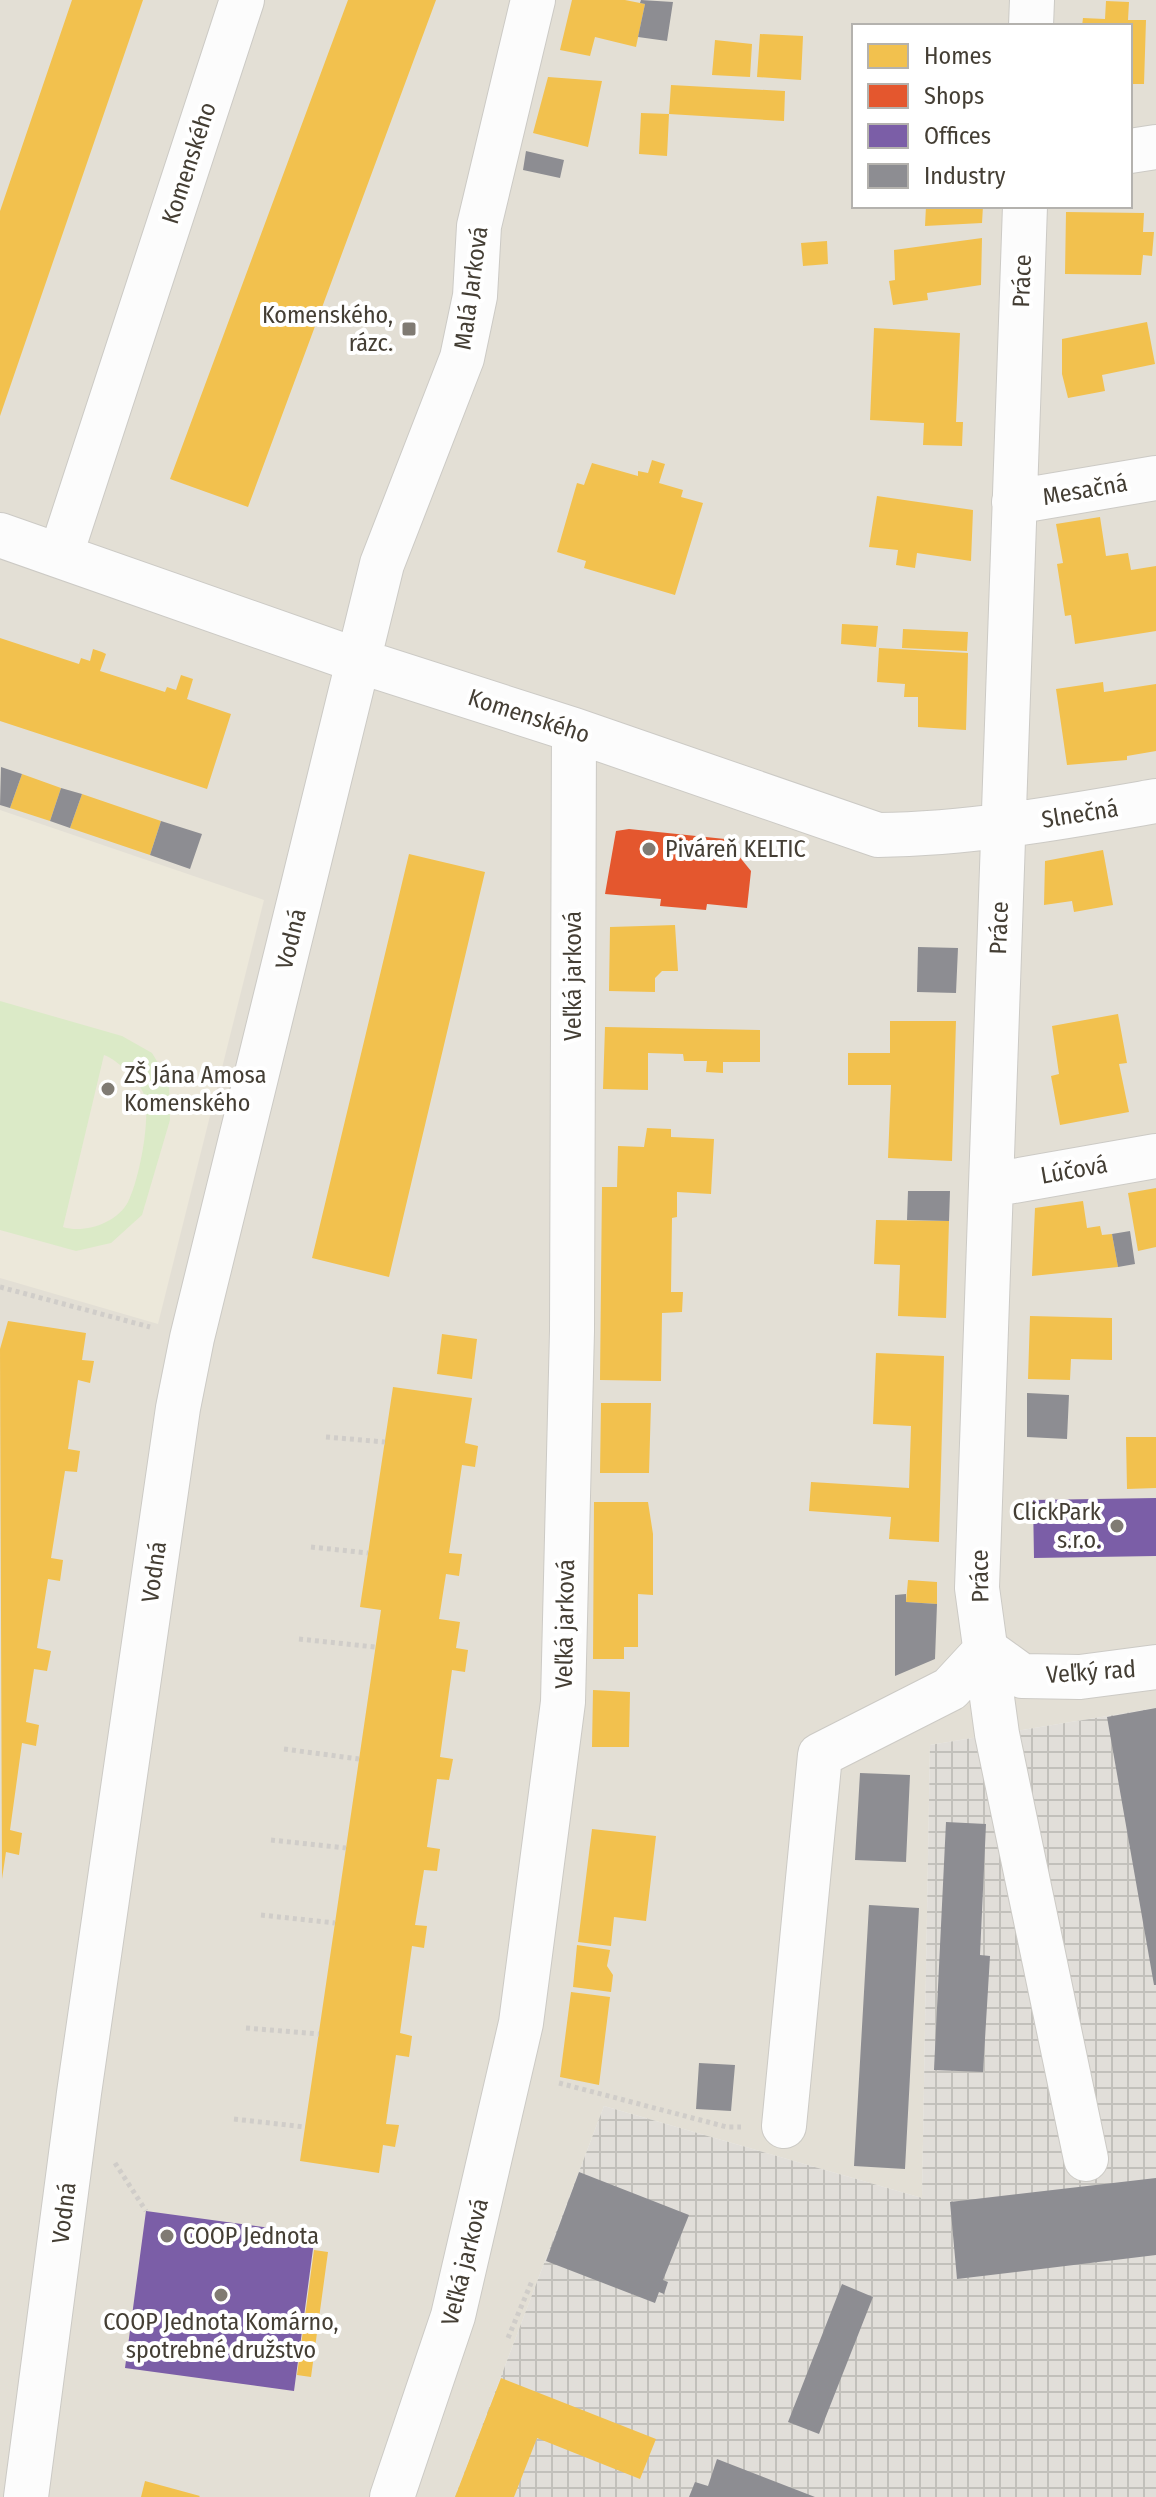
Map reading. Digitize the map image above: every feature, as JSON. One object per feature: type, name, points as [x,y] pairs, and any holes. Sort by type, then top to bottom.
[{"type":"street","name":"Komenského","points":[[61,554],[242,0]]},
{"type":"street","name":"Malá Jarková","points":[[359,661],[382,564],[462,358],[475,296],[479,226],[533,0]]},
{"type":"street","points":[[1031,24],[1032,0]]},
{"type":"street","points":[[1132,151],[1156,147]]},
{"type":"street","name":"Práce","points":[[1025,208],[977,1588],[997,1734],[1086,2159]]},
{"type":"street","name":"Mesačná","points":[[1014,502],[1156,478]]},
{"type":"street","name":"Komenského","points":[[0,535],[359,661],[574,730],[878,835],[922,835],[1003,825]]},
{"type":"street","name":"Vodná","points":[[26,2497],[83,2062],[178,1408],[192,1338],[359,661]]},
{"type":"street","name":"Veľká jarková","points":[[392,2497],[453,2316],[521,2023],[563,1702],[572,1331],[574,730]]},
{"type":"street","name":"Slnečná","points":[[1003,825],[1156,801]]},
{"type":"street","name":"Lúčová","points":[[991,1185],[1156,1156]]},
{"type":"street","points":[[784,2126],[820,1755],[950,1689],[986,1650]]},
{"type":"street","name":"Veľký rad","points":[[986,1650],[1022,1676],[1080,1677],[1156,1667]]},
{"type":"path","points":[[0,1287],[192,1338]]},
{"type":"path","points":[[326,1437],[385,1442]]},
{"type":"path","points":[[311,1547],[368,1553]]},
{"type":"path","points":[[299,1639],[375,1647]]},
{"type":"path","points":[[284,1749],[359,1759]]},
{"type":"path","points":[[271,1840],[346,1848]]},
{"type":"path","points":[[261,1915],[335,1923]]},
{"type":"path","points":[[246,2028],[319,2034]]},
{"type":"path","points":[[559,2083],[727,2127],[784,2126]]},
{"type":"path","points":[[234,2119],[305,2127]]},
{"type":"path","points":[[112,2159],[146,2211]]},
{"type":"path","points":[[508,2338],[532,2281]]},
{"type":"shaded area","points":[[0,0],[1156,0],[1156,1708],[930,1745],[922,2198],[604,2106],[455,2497],[0,2497]]},
{"type":"shaded area","name":"ZŠ Jána Amosa Komenského","points":[[0,810],[264,900],[158,1324],[0,1278]]},
{"type":"shaded area","points":[[1156,1708],[1156,2497],[455,2497],[604,2106],[922,2198],[930,1745]]},
{"type":"green space","points":[[0,1001],[122,1036],[152,1053],[169,1081],[170,1120],[142,1215],[111,1243],[76,1251],[0,1230]],"holes":[[[104,1055],[135,1079],[145,1098],[145,1136],[136,1180],[128,1202],[116,1216],[90,1228],[71,1229],[63,1227]]]},
{"type":"building: Homes","points":[[72,0],[143,0],[0,416],[0,211]]},
{"type":"building: Homes","points":[[348,0],[436,0],[248,507],[170,479]]},
{"type":"building: Homes","points":[[572,0],[625,0],[645,4],[636,47],[595,37],[590,56],[560,50]]},
{"type":"building: Homes","points":[[1106,1],[1129,2],[1128,20],[1146,20],[1144,84],[1132,84],[1132,24],[1082,24],[1083,18],[1105,19]]},
{"type":"building: Homes","points":[[760,34],[803,36],[801,80],[757,77]]},
{"type":"building: Homes","points":[[715,40],[752,44],[750,77],[712,75]]},
{"type":"building: Homes","points":[[548,77],[602,81],[588,147],[533,133]]},
{"type":"building: Homes","points":[[671,85],[785,91],[784,121],[669,114]]},
{"type":"building: Homes","points":[[641,113],[669,114],[667,156],[639,154]]},
{"type":"building: Homes","points":[[926,208],[983,208],[982,223],[925,226]]},
{"type":"building: Homes","points":[[1066,212],[1144,213],[1143,232],[1154,232],[1152,256],[1143,255],[1141,275],[1065,274]]},
{"type":"building: Homes","points":[[982,238],[981,285],[927,293],[928,300],[893,305],[889,281],[895,280],[894,250]]},
{"type":"building: Homes","points":[[827,241],[828,264],[803,266],[801,243]]},
{"type":"building: Homes","points":[[1147,322],[1155,364],[1102,375],[1105,391],[1068,398],[1062,374],[1062,339]]},
{"type":"building: Homes","points":[[874,328],[960,333],[956,422],[963,422],[962,446],[923,445],[924,423],[870,420]]},
{"type":"building: Homes","points":[[652,460],[665,464],[659,483],[683,490],[681,497],[703,503],[675,595],[584,568],[586,561],[557,552],[577,483],[584,485],[592,463],[638,476],[638,471],[648,473]]},
{"type":"building: Homes","points":[[877,496],[973,510],[971,561],[917,553],[915,568],[896,565],[898,550],[869,547]]},
{"type":"building: Homes","points":[[1100,517],[1106,556],[1128,553],[1131,570],[1156,566],[1156,631],[1075,644],[1071,615],[1065,616],[1057,564],[1063,563],[1056,524]]},
{"type":"building: Homes","points":[[842,624],[878,626],[876,647],[841,644]]},
{"type":"building: Homes","points":[[903,629],[968,632],[967,651],[902,648]]},
{"type":"building: Homes","points":[[0,638],[79,664],[81,658],[90,661],[93,649],[106,654],[100,671],[165,692],[167,687],[176,690],[181,675],[193,679],[187,699],[231,714],[207,789],[0,721]]},
{"type":"building: Homes","points":[[879,648],[968,653],[966,730],[918,727],[918,697],[904,697],[905,684],[877,682]]},
{"type":"building: Homes","points":[[1103,682],[1104,692],[1156,684],[1156,751],[1127,756],[1127,760],[1067,765],[1056,689]]},
{"type":"building: Homes","points":[[22,774],[61,788],[50,821],[10,808]]},
{"type":"building: Homes","points":[[82,794],[161,821],[150,855],[70,828]]},
{"type":"building: Homes","points":[[1103,850],[1113,905],[1074,912],[1072,901],[1044,905],[1045,861]]},
{"type":"building: Homes","points":[[409,854],[485,872],[389,1277],[312,1258]]},
{"type":"building: Homes","points":[[675,925],[678,971],[662,971],[655,978],[655,992],[609,991],[610,927]]},
{"type":"building: Homes","points":[[1118,1014],[1127,1063],[1119,1064],[1129,1112],[1060,1125],[1051,1076],[1059,1074],[1052,1026]]},
{"type":"building: Homes","points":[[890,1021],[956,1021],[952,1161],[888,1158],[891,1085],[848,1085],[848,1053],[890,1053]]},
{"type":"building: Homes","points":[[605,1027],[760,1030],[760,1062],[723,1062],[723,1073],[706,1072],[707,1061],[684,1061],[683,1054],[648,1053],[648,1090],[603,1089]]},
{"type":"building: Homes","points":[[647,1128],[671,1129],[671,1137],[714,1139],[711,1194],[677,1192],[677,1217],[672,1218],[671,1292],[683,1292],[682,1312],[662,1313],[661,1381],[600,1380],[602,1187],[617,1187],[618,1146],[644,1147]]},
{"type":"building: Homes","points":[[1156,1188],[1156,1247],[1138,1251],[1128,1193]]},
{"type":"building: Homes","points":[[1083,1201],[1087,1228],[1100,1226],[1102,1235],[1112,1234],[1118,1267],[1032,1276],[1035,1208]]},
{"type":"building: Homes","points":[[876,1220],[949,1221],[946,1318],[898,1316],[900,1265],[874,1264]]},
{"type":"building: Homes","points":[[1030,1316],[1112,1318],[1112,1360],[1071,1359],[1070,1380],[1028,1379]]},
{"type":"building: Homes","points":[[8,1321],[86,1333],[82,1360],[94,1361],[90,1383],[78,1380],[68,1449],[80,1451],[77,1472],[65,1471],[51,1558],[63,1560],[60,1581],[48,1579],[37,1648],[51,1651],[47,1671],[34,1669],[26,1722],[39,1725],[36,1746],[22,1743],[10,1830],[22,1833],[19,1855],[6,1852],[2,1879],[0,1349]]},
{"type":"building: Homes","points":[[442,1334],[477,1339],[472,1379],[437,1374]]},
{"type":"building: Homes","points":[[876,1353],[944,1356],[939,1542],[889,1539],[891,1517],[809,1511],[811,1482],[909,1488],[911,1426],[873,1424]]},
{"type":"building: Homes","points":[[393,1387],[472,1398],[465,1443],[478,1446],[475,1467],[462,1465],[449,1553],[462,1554],[459,1576],[446,1574],[439,1619],[460,1622],[456,1648],[468,1650],[465,1672],[452,1670],[440,1757],[453,1759],[449,1780],[437,1779],[427,1847],[440,1849],[437,1871],[424,1870],[415,1925],[427,1926],[424,1948],[412,1946],[400,2033],[412,2036],[409,2057],[396,2055],[386,2124],[399,2125],[395,2147],[383,2145],[379,2173],[300,2161],[381,1610],[360,1607]]},
{"type":"building: Homes","points":[[601,1403],[651,1403],[649,1473],[600,1473]]},
{"type":"building: Homes","points":[[1126,1437],[1156,1437],[1156,1488],[1127,1489]]},
{"type":"building: Homes","points":[[594,1502],[648,1502],[653,1534],[653,1595],[638,1594],[638,1647],[624,1647],[624,1659],[593,1659]]},
{"type":"building: Homes","points":[[908,1580],[937,1582],[937,1604],[906,1602]]},
{"type":"building: Homes","points":[[593,1690],[630,1692],[629,1747],[592,1747]]},
{"type":"building: Homes","points":[[592,1829],[656,1836],[646,1921],[614,1917],[611,1946],[578,1942]]},
{"type":"building: Homes","points":[[577,1945],[610,1950],[607,1966],[613,1975],[611,1992],[573,1987]]},
{"type":"building: Homes","points":[[571,1992],[610,1997],[599,2085],[560,2077]]},
{"type":"building: Homes","points":[[314,2250],[328,2252],[311,2377],[297,2375]]},
{"type":"building: Homes","points":[[501,2378],[656,2439],[640,2479],[537,2438],[514,2497],[455,2497]]},
{"type":"building: Homes","points":[[145,2481],[200,2496],[141,2497]]},
{"type":"building: Shops","points":[[629,829],[725,839],[751,871],[747,908],[707,904],[706,910],[660,906],[661,899],[605,894],[616,831]]},
{"type":"building: Offices","points":[[1156,1498],[1156,1556],[1034,1558],[1033,1500]]},
{"type":"building: Offices","name":"COOP Jednota Komárno, spotrebné družstvo","points":[[146,2211],[315,2234],[294,2391],[125,2368]]},
{"type":"building: Industry","points":[[641,0],[673,2],[667,41],[638,37],[645,4],[640,3]]},
{"type":"building: Industry","points":[[526,151],[564,160],[560,178],[523,170]]},
{"type":"building: Industry","points":[[1,767],[22,774],[10,808],[0,805]]},
{"type":"building: Industry","points":[[61,788],[82,794],[70,828],[50,821]]},
{"type":"building: Industry","points":[[161,821],[202,834],[190,869],[150,855]]},
{"type":"building: Industry","points":[[918,947],[958,948],[956,993],[917,992]]},
{"type":"building: Industry","points":[[908,1191],[950,1191],[949,1221],[907,1220]]},
{"type":"building: Industry","points":[[1130,1231],[1135,1264],[1118,1267],[1112,1234]]},
{"type":"building: Industry","points":[[1027,1393],[1069,1395],[1067,1439],[1027,1437]]},
{"type":"building: Industry","points":[[906,1594],[906,1602],[937,1604],[935,1659],[895,1676],[895,1595]]},
{"type":"building: Industry","points":[[1156,1708],[1156,1985],[1154,1985],[1107,1717]]},
{"type":"building: Industry","points":[[860,1773],[910,1775],[906,1862],[855,1860]]},
{"type":"building: Industry","points":[[946,1822],[986,1824],[980,1955],[990,1956],[983,2072],[934,2070]]},
{"type":"building: Industry","points":[[869,1905],[919,1908],[905,2169],[854,2166]]},
{"type":"building: Industry","points":[[699,2063],[735,2065],[731,2111],[696,2109]]},
{"type":"building: Industry","points":[[579,2172],[689,2215],[663,2280],[668,2282],[664,2294],[659,2292],[655,2303],[546,2261]]},
{"type":"building: Industry","points":[[1156,2178],[1156,2255],[957,2279],[950,2202]]},
{"type":"building: Industry","points":[[842,2284],[873,2297],[819,2434],[788,2422]]},
{"type":"building: Industry","points":[[717,2459],[815,2497],[689,2497],[695,2482],[708,2486]]},
{"type":"place","name":"Komenského, rázc.","points":[[409,329]]},
{"type":"place","name":"Piváreň KELTIC","points":[[649,849]]},
{"type":"place","name":"ZŠ Jána Amosa Komenského","points":[[108,1089]]},
{"type":"place","name":"ClickPark s.r.o.","points":[[1117,1526]]},
{"type":"place","name":"COOP Jednota","points":[[167,2236]]},
{"type":"place","name":"COOP Jednota Komárno, spotrebné družstvo","points":[[221,2295]]}]
